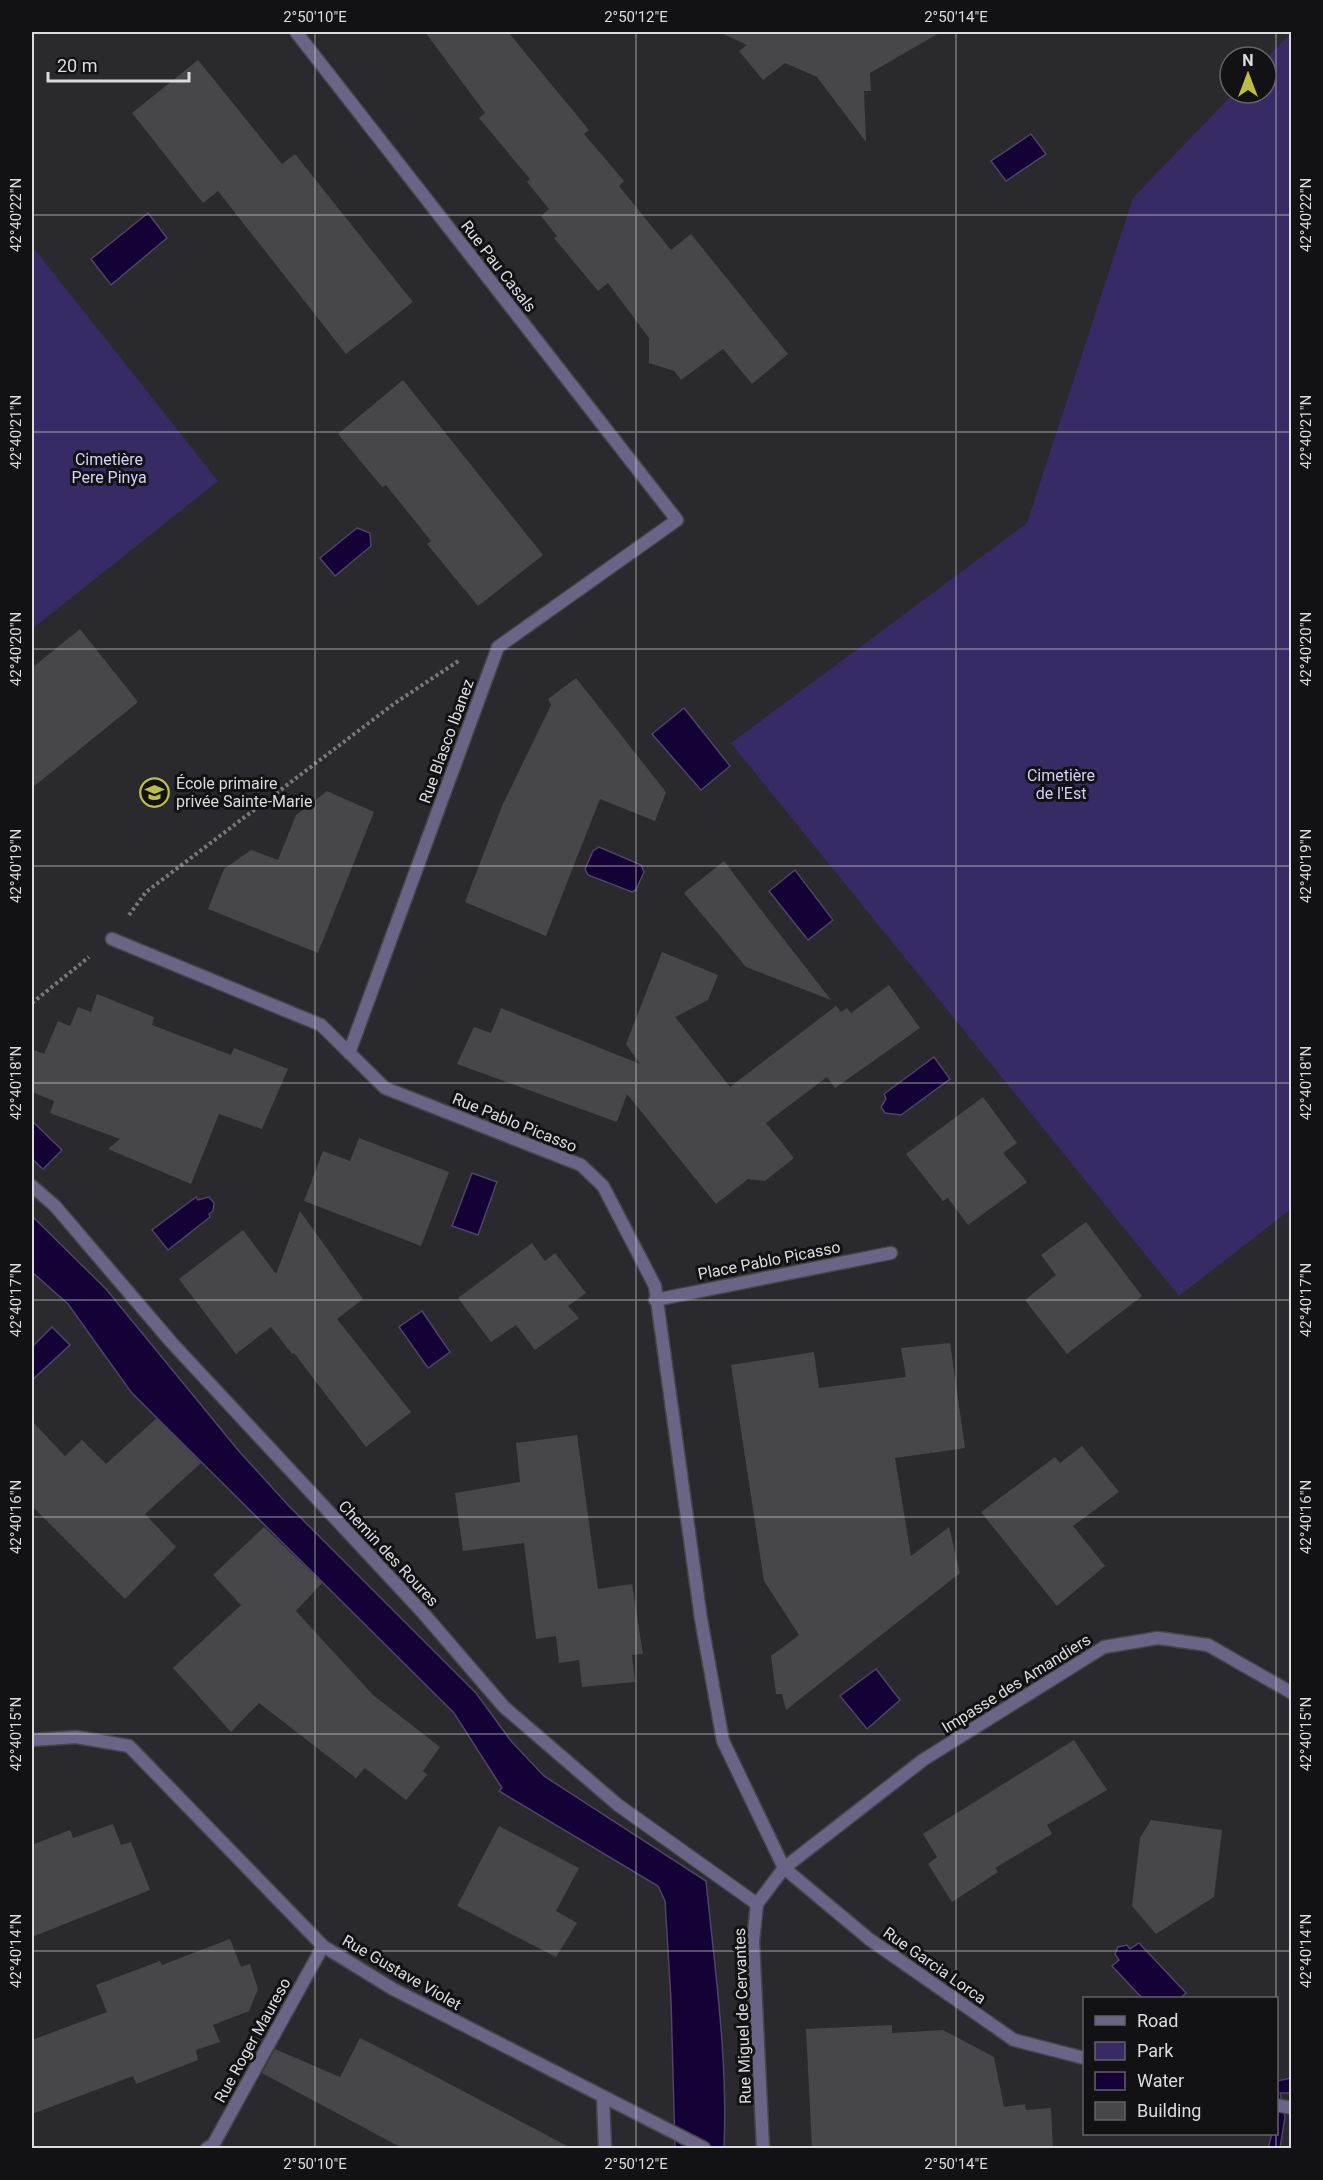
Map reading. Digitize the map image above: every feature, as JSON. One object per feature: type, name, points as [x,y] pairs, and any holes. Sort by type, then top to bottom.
[{"type":"street","name":"Rue Pau Casals","points":[[296,32],[677,520],[498,647]]},
{"type":"street","name":"Rue Blasco Ibanez","points":[[349,1053],[498,647]]},
{"type":"street","name":"Rue Pablo Picasso","points":[[112,939],[321,1025],[385,1088],[581,1165],[603,1186],[655,1286],[655,1300],[672,1399],[701,1619],[723,1741],[784,1868]]},
{"type":"street","name":"Chemin des Roures","points":[[32,1186],[55,1206],[172,1343],[424,1614],[504,1707],[618,1805],[757,1904]]},
{"type":"street","name":"Place Pablo Picasso","points":[[655,1300],[891,1253]]},
{"type":"street","name":"Impasse des Amandiers","points":[[784,1868],[923,1760],[1104,1647],[1158,1638],[1208,1645],[1292,1693]]},
{"type":"street","name":"Rue Gustave Violet","points":[[32,1740],[76,1737],[129,1746],[323,1946],[393,1989],[603,2099],[704,2148]]},
{"type":"street","points":[[757,1904],[784,1868]]},
{"type":"street","name":"Rue Garcia Lorca","points":[[784,1868],[869,1939],[1014,2040],[1083,2058]]},
{"type":"street","name":"Rue Miguel de Cervantes","points":[[757,1904],[753,1941],[763,2148]]},
{"type":"street","name":"Rue Roger Maureso","points":[[207,2148],[213,2145],[323,1946]]},
{"type":"street","points":[[603,2099],[605,2148]]},
{"type":"path","points":[[32,1003],[112,939],[146,892],[386,710],[467,655],[498,647]]},
{"type":"green space","name":"Cimetière de l'Est","points":[[1291,33],[1291,1209],[1179,1296],[731,743],[1027,523],[1133,198],[1222,105],[1278,105],[1278,47]]},
{"type":"green space","name":"Cimetière Pere Pinya","points":[[32,246],[218,481],[32,629]]},
{"type":"water","points":[[1031,134],[1046,154],[1006,181],[991,161]]},
{"type":"water","points":[[148,213],[167,238],[111,285],[91,259]]},
{"type":"water","points":[[357,528],[370,533],[371,546],[335,576],[320,558]]},
{"type":"water","points":[[684,708],[730,766],[701,790],[652,734]]},
{"type":"water","points":[[599,847],[641,865],[644,872],[636,890],[632,892],[588,875],[585,869],[593,851]]},
{"type":"water","points":[[795,870],[833,920],[808,940],[769,891]]},
{"type":"water","points":[[934,1057],[950,1079],[901,1115],[885,1113],[881,1107],[886,1099],[884,1094]]},
{"type":"water","points":[[32,1121],[62,1150],[43,1169],[32,1159]]},
{"type":"water","points":[[472,1173],[497,1182],[478,1235],[452,1226]]},
{"type":"water","points":[[196,1197],[198,1200],[209,1197],[214,1203],[210,1217],[168,1250],[152,1230]]},
{"type":"water","points":[[32,1216],[106,1289],[238,1450],[288,1505],[476,1693],[511,1741],[544,1776],[706,1881],[722,2048],[724,2148],[675,2148],[671,2000],[665,1901],[658,1886],[499,1791],[502,1788],[454,1713],[131,1392],[68,1304],[32,1272]]},
{"type":"water","points":[[422,1311],[450,1352],[428,1368],[399,1327]]},
{"type":"water","points":[[52,1327],[70,1345],[32,1380],[32,1347]]},
{"type":"water","points":[[876,1669],[900,1700],[867,1729],[840,1696]]},
{"type":"water","points":[[1139,1943],[1186,1993],[1181,1997],[1141,1997],[1112,1966],[1119,1960],[1115,1954],[1118,1947],[1127,1945],[1130,1949]]},
{"type":"water","points":[[1291,2078],[1291,2093],[1280,2093],[1285,2117],[1280,2148],[1268,2148],[1272,2135],[1278,2135],[1278,2081]]},
{"type":"building","points":[[425,32],[508,32],[589,130],[584,134],[624,181],[619,186],[671,250],[691,234],[788,354],[752,384],[723,349],[681,380],[674,371],[649,363],[649,338],[608,283],[598,291],[554,238],[557,236],[541,216],[549,209],[527,182],[530,179],[479,118],[485,113]]},
{"type":"building","points":[[719,32],[941,32],[870,73],[871,91],[864,91],[866,142],[817,77],[785,63],[763,80],[739,51],[747,45]]},
{"type":"building","points":[[198,60],[282,164],[295,154],[413,302],[346,354],[218,191],[203,203],[132,113]]},
{"type":"building","points":[[403,380],[543,555],[478,606],[427,544],[431,541],[386,485],[382,487],[338,434]]},
{"type":"building","points":[[80,629],[138,702],[32,788],[32,668]]},
{"type":"building","points":[[576,678],[666,792],[655,821],[600,799],[546,936],[465,902],[502,806],[551,705],[548,699]]},
{"type":"building","points":[[327,791],[374,812],[318,953],[208,909],[224,869],[251,850],[278,860],[296,815]]},
{"type":"building","points":[[724,861],[831,1000],[746,967],[684,893]]},
{"type":"building","points":[[662,952],[718,975],[708,1000],[675,1017],[730,1087],[836,1006],[841,1012],[847,1008],[851,1013],[889,985],[920,1028],[835,1088],[827,1077],[766,1123],[794,1158],[765,1181],[748,1179],[716,1204],[627,1094],[617,1122],[457,1064],[474,1027],[491,1033],[501,1008],[640,1064],[626,1044]]},
{"type":"building","points":[[97,994],[154,1017],[152,1025],[231,1055],[234,1048],[288,1069],[262,1129],[219,1114],[191,1184],[108,1149],[120,1139],[50,1113],[54,1101],[32,1092],[32,1049],[44,1054],[58,1021],[70,1026],[78,1007],[91,1012]]},
{"type":"building","points":[[983,1097],[1017,1143],[1003,1153],[1027,1182],[968,1225],[948,1198],[943,1201],[906,1154]]},
{"type":"building","points":[[359,1138],[449,1172],[421,1246],[304,1201],[323,1151],[350,1161]]},
{"type":"building","points":[[300,1211],[363,1299],[337,1319],[411,1412],[366,1447],[294,1353],[292,1354],[271,1327],[236,1354],[179,1279],[243,1230],[276,1274]]},
{"type":"building","points":[[1086,1222],[1142,1296],[1067,1354],[1025,1300],[1056,1275],[1041,1255]]},
{"type":"building","points":[[532,1243],[545,1261],[555,1253],[586,1293],[568,1306],[579,1318],[535,1350],[516,1325],[491,1342],[458,1298]]},
{"type":"building","points":[[950,1343],[965,1448],[932,1453],[930,1450],[931,1453],[895,1458],[911,1556],[949,1527],[960,1573],[786,1710],[782,1694],[776,1694],[771,1656],[799,1635],[764,1581],[731,1365],[814,1352],[819,1388],[906,1377],[901,1348]]},
{"type":"building","points":[[157,1418],[201,1463],[145,1514],[176,1547],[125,1599],[32,1506],[32,1421],[65,1456],[82,1440],[106,1464]]},
{"type":"building","points":[[577,1435],[598,1589],[632,1584],[643,1654],[632,1655],[635,1682],[582,1687],[579,1660],[559,1663],[556,1636],[536,1639],[524,1543],[463,1551],[455,1493],[520,1482],[516,1443]]},
{"type":"building","points":[[1082,1446],[1119,1492],[1073,1526],[1105,1566],[1057,1606],[981,1512],[1055,1457],[1060,1463]]},
{"type":"building","points":[[264,1527],[322,1583],[296,1611],[373,1695],[440,1747],[423,1771],[427,1775],[406,1800],[365,1768],[356,1778],[259,1703],[231,1732],[173,1668],[241,1605],[213,1575]]},
{"type":"building","points":[[1074,1740],[1107,1790],[1047,1825],[1052,1834],[995,1868],[998,1872],[952,1902],[928,1864],[937,1857],[923,1834]]},
{"type":"building","points":[[1151,1820],[1222,1830],[1214,1897],[1156,1934],[1132,1906],[1140,1838]]},
{"type":"building","points":[[113,1824],[121,1845],[131,1842],[150,1890],[32,1937],[32,1845],[70,1830],[73,1838]]},
{"type":"building","points":[[499,1826],[579,1868],[556,1911],[577,1923],[556,1957],[457,1906]]},
{"type":"building","points":[[230,1939],[241,1967],[250,1964],[258,1989],[249,2011],[213,2025],[220,2042],[196,2050],[198,2060],[136,2084],[133,2076],[32,2114],[32,2040],[107,2012],[96,1985],[160,1961],[162,1965]]},
{"type":"building","points":[[892,2025],[892,2033],[943,2030],[994,2057],[1004,2107],[1025,2104],[1026,2110],[1051,2108],[1053,2148],[812,2148],[806,2029]]},
{"type":"building","points":[[360,2038],[571,2148],[402,2148],[262,2073],[275,2049],[340,2077]]},
{"type":"place","name":"École primaire privée Sainte-Marie","points":[[155,792]]}]
